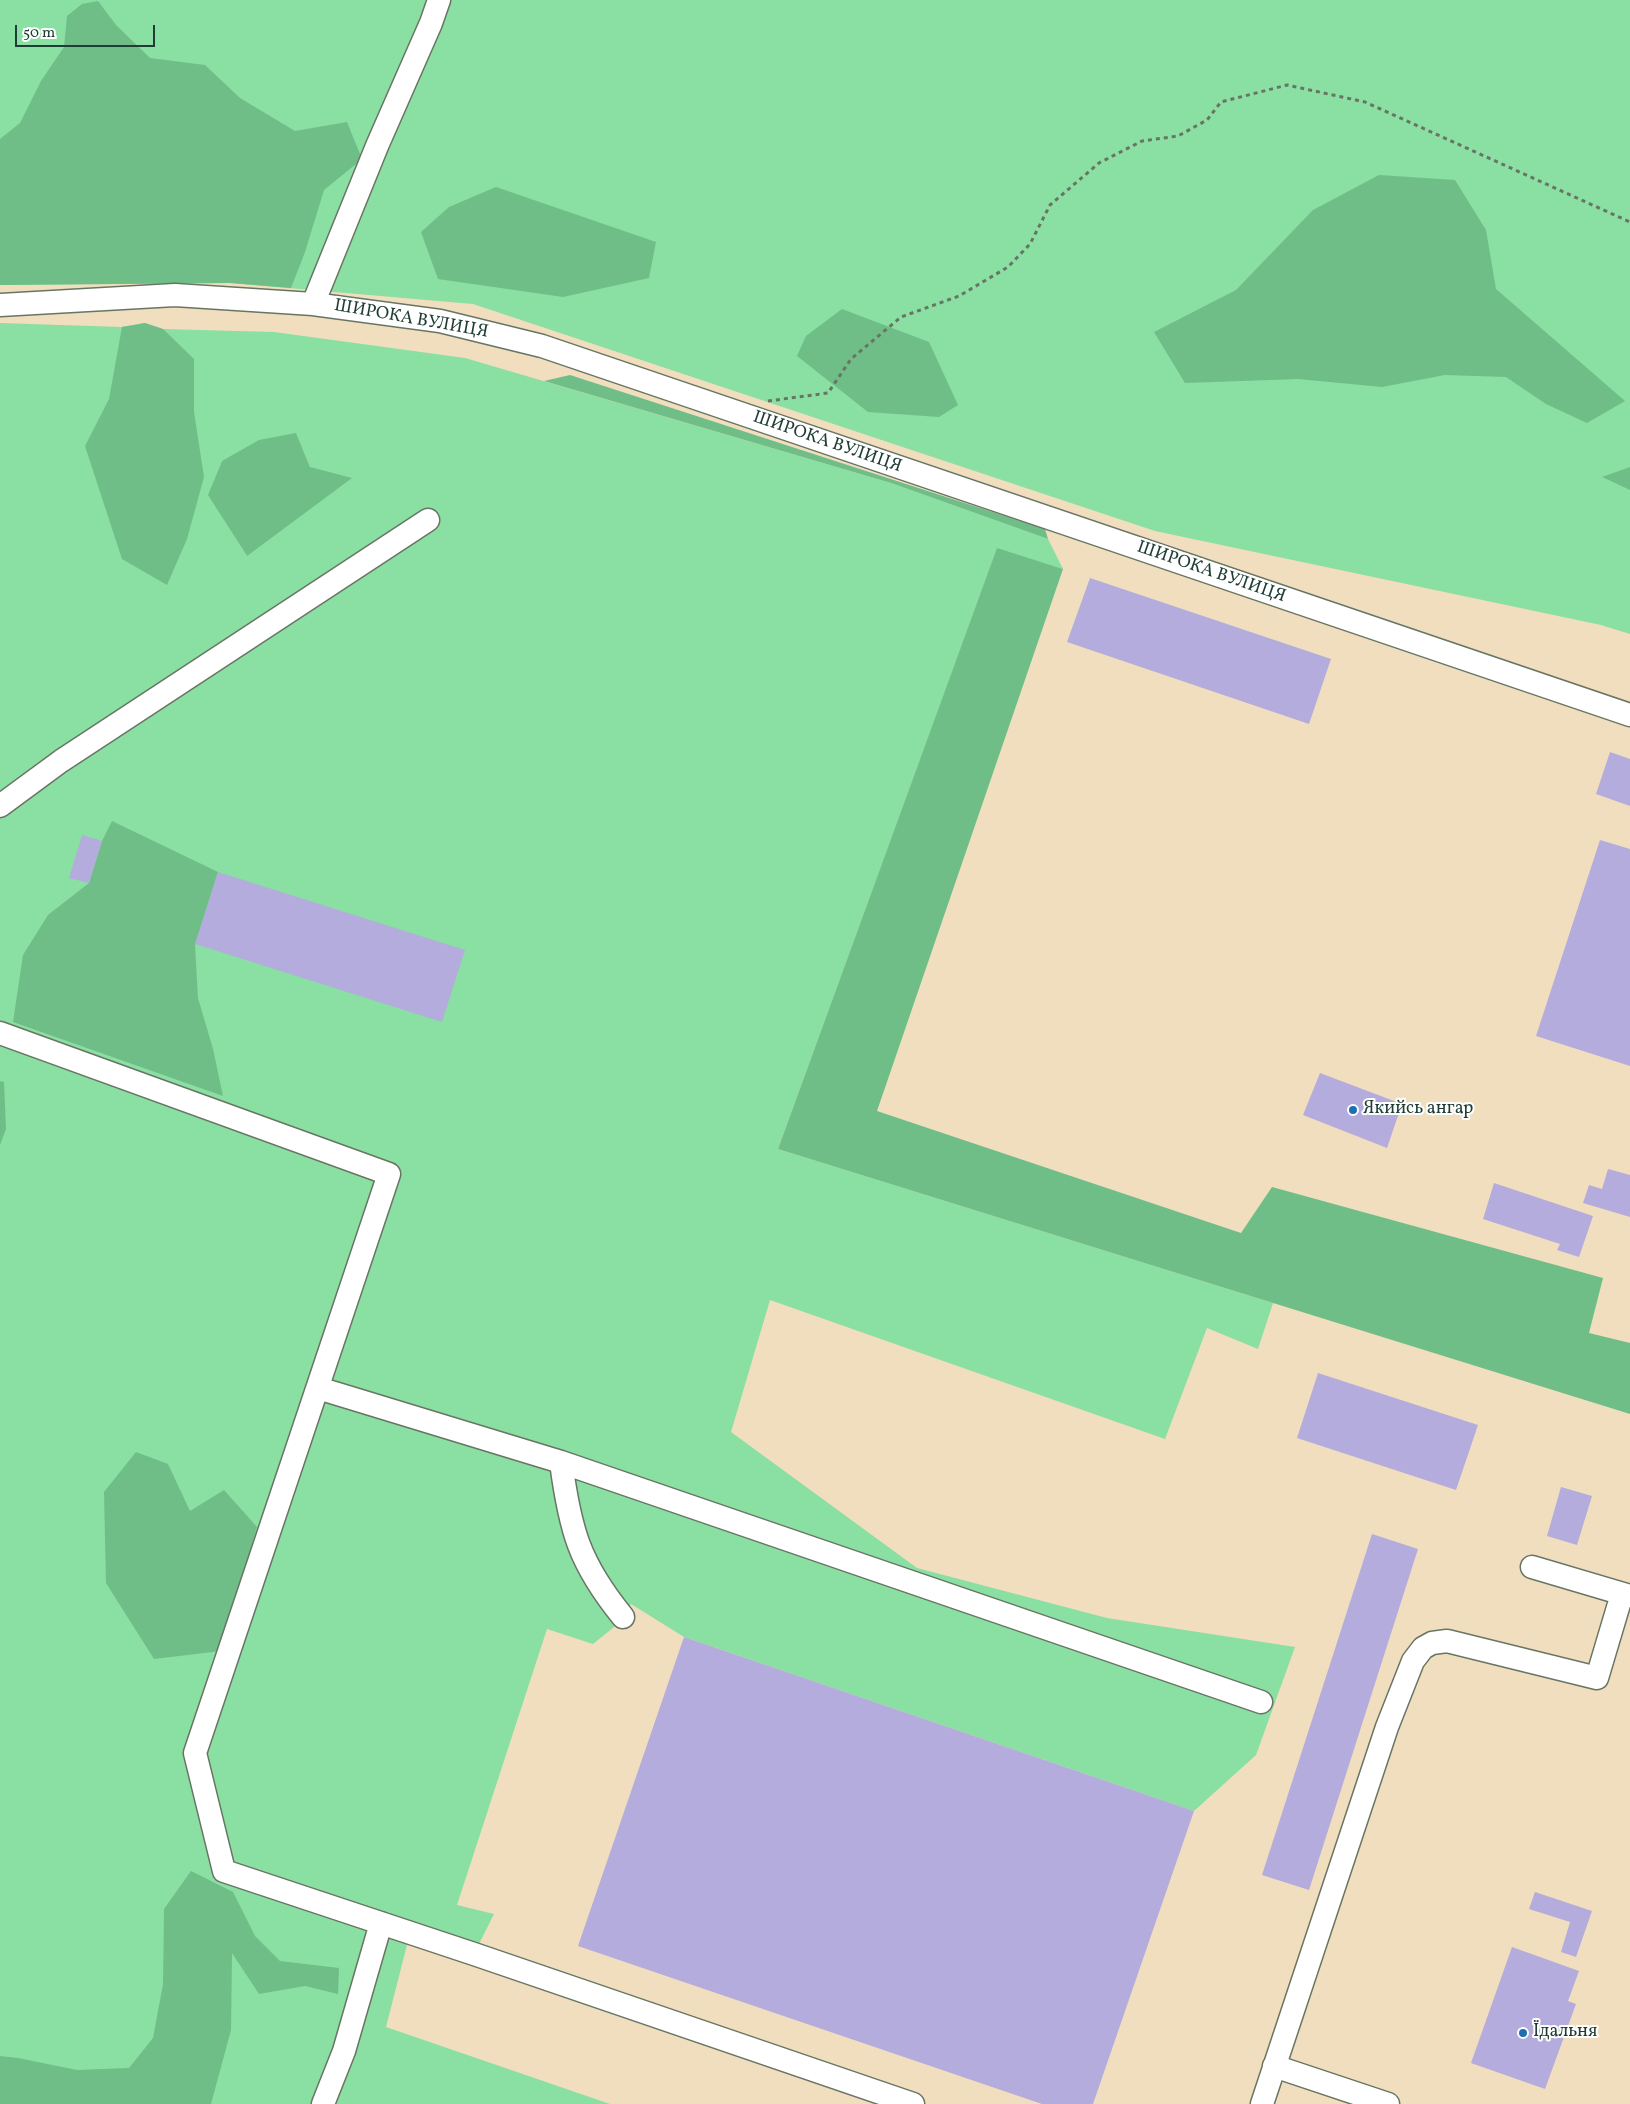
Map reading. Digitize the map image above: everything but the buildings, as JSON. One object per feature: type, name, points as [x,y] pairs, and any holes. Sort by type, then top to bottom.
[{"type":"street","points":[[313,304],[377,146],[431,24],[439,0]]},
{"type":"street","name":"ШИРОКА ВУЛИЦЯ","points":[[0,305],[175,294],[313,304],[440,321],[542,346],[1630,715]]},
{"type":"street","points":[[0,806],[61,761],[428,520]]},
{"type":"street","points":[[0,1033],[389,1174],[195,1753],[224,1871],[913,2104]]},
{"type":"street","points":[[318,1388],[561,1462],[1261,1702]]},
{"type":"street","points":[[561,1462],[568,1505],[580,1551],[598,1584],[623,1617]]},
{"type":"street","points":[[1262,2104],[1387,1727],[1418,1654],[1432,1643],[1447,1641],[1597,1678],[1626,1595],[1532,1567]]},
{"type":"street","points":[[323,2104],[344,2051],[381,1923]]},
{"type":"street","points":[[1274,2066],[1388,2104]]},
{"type":"path","points":[[763,402],[828,393],[851,359],[902,317],[959,296],[1008,266],[1030,244],[1050,205],[1099,163],[1142,141],[1178,136],[1206,120],[1221,102],[1287,85],[1365,102],[1630,222]]},
{"type":"green space","points":[[0,0],[1630,0],[1630,634],[1601,625],[1155,531],[473,304],[230,283],[0,285]]},
{"type":"green space","points":[[98,1],[116,25],[150,58],[205,65],[240,98],[295,131],[347,122],[362,159],[324,190],[305,252],[291,288],[230,283],[0,285],[0,139],[20,123],[41,81],[64,47],[67,16],[82,4]]},
{"type":"green space","points":[[1379,175],[1455,180],[1486,230],[1496,289],[1625,401],[1587,423],[1546,404],[1506,377],[1445,375],[1382,387],[1298,379],[1185,383],[1154,332],[1236,290],[1313,210]]},
{"type":"green space","points":[[496,187],[656,242],[649,278],[563,297],[438,279],[421,232],[449,207]]},
{"type":"green space","points":[[842,309],[929,342],[958,405],[939,417],[868,412],[797,356],[806,336]]},
{"type":"green space","points":[[0,323],[121,327],[145,323],[163,329],[274,332],[465,358],[891,483],[1048,539],[1063,569],[997,549],[778,1149],[1273,1303],[1258,1349],[1207,1328],[1165,1439],[770,1300],[731,1432],[917,1568],[1107,1618],[1295,1647],[1256,1755],[1194,1811],[684,1637],[631,1604],[619,1623],[593,1644],[547,1629],[457,1905],[494,1914],[474,1954],[410,1933],[386,2027],[610,2104],[0,2104]],"holes":[[[296,434],[310,467],[247,556],[209,495],[222,461]]]},
{"type":"green space","points":[[145,323],[163,329],[194,359],[194,412],[204,477],[187,539],[167,585],[122,559],[85,446],[109,399],[122,327]]},
{"type":"green space","points":[[570,375],[1045,529],[1048,539],[891,483],[544,381]]},
{"type":"green space","points":[[296,433],[310,467],[352,478],[247,556],[208,495],[222,461],[259,440]]},
{"type":"green space","points":[[1630,467],[1630,490],[1602,477]]},
{"type":"green space","points":[[997,548],[1063,569],[877,1111],[1241,1233],[1272,1187],[1603,1278],[1589,1333],[1630,1343],[1630,1414],[778,1149]]},
{"type":"green space","points":[[112,821],[218,872],[195,945],[198,998],[213,1049],[223,1096],[13,1022],[23,955],[48,915],[89,883],[102,841]]},
{"type":"green space","points":[[0,1081],[4,1082],[6,1129],[0,1145]]},
{"type":"green space","points":[[136,1452],[168,1464],[190,1511],[224,1490],[257,1527],[221,1651],[154,1659],[106,1583],[104,1492]]},
{"type":"green space","points":[[191,1871],[233,1892],[255,1936],[280,1961],[339,1968],[338,1994],[305,1986],[259,1994],[232,1953],[231,2030],[211,2104],[0,2104],[0,2056],[77,2070],[129,2068],[153,2038],[163,1984],[164,1909]]},
{"type":"place","name":"Якийсь ангар","points":[[1353,1110]]},
{"type":"place","name":"Їдальня","points":[[1523,2033]]}]
